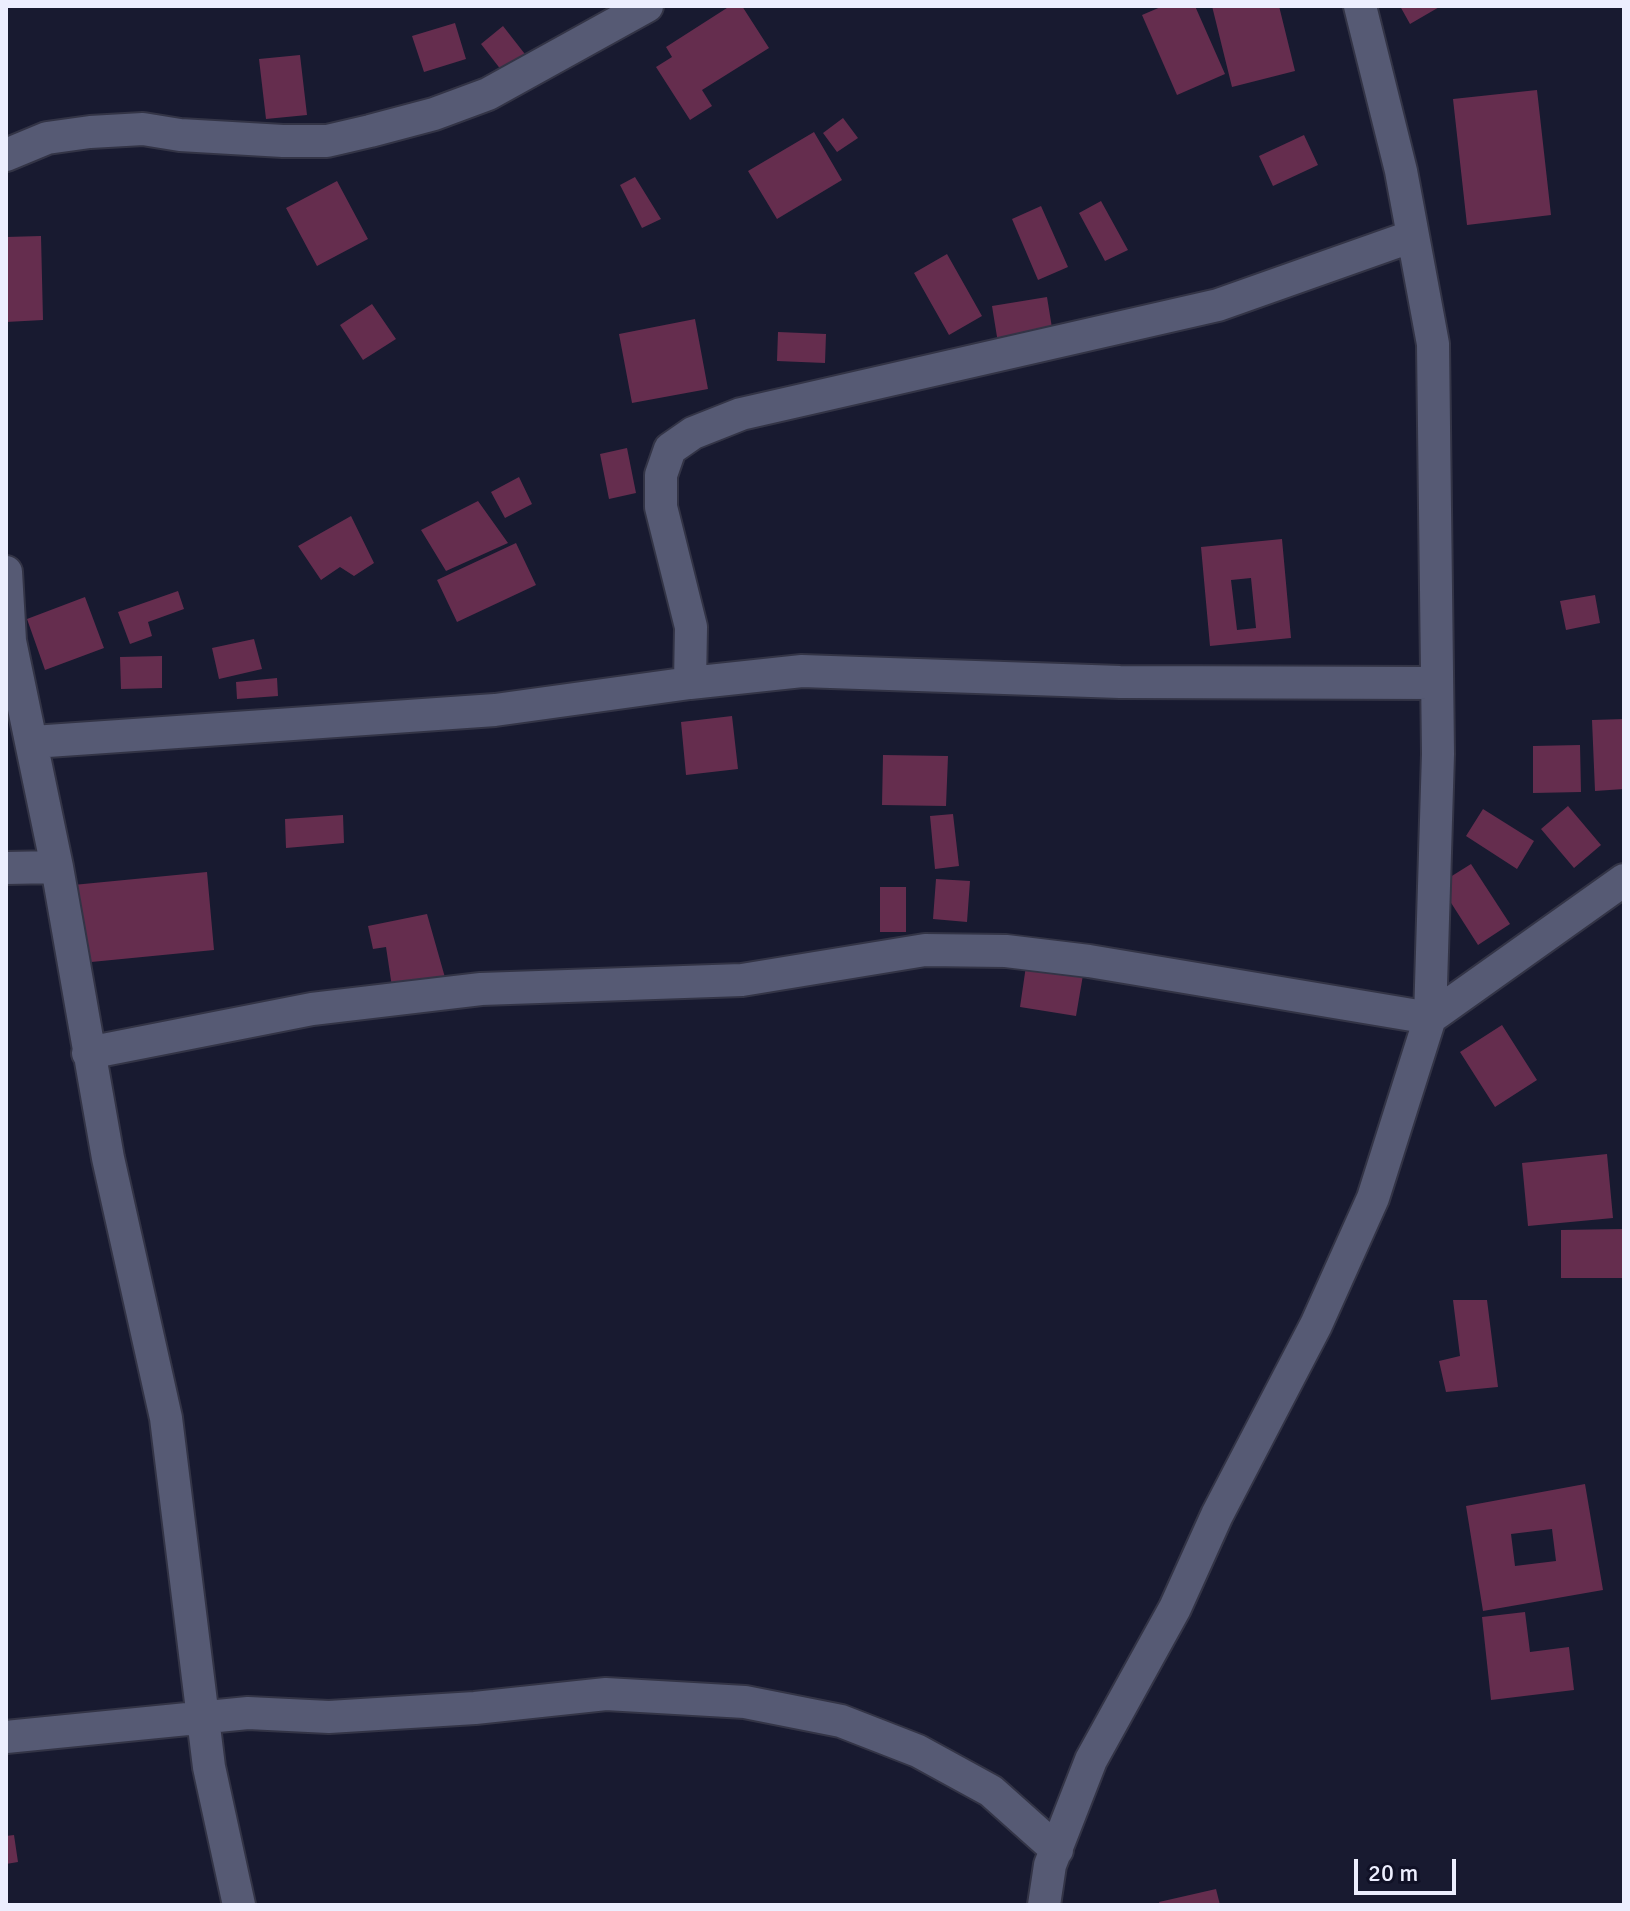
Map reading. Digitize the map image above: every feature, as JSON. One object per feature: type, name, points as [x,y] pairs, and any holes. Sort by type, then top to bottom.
[{"type":"street","points":[[6,155],[47,138],[90,132],[143,129],[180,135],[283,141],[327,141],[355,135],[434,114],[488,94],[647,6]]},
{"type":"street","points":[[1044,1905],[1050,1865],[1091,1760],[1175,1608],[1217,1515],[1316,1325],[1373,1198],[1430,1018],[1438,754],[1433,344],[1401,171],[1360,6]]},
{"type":"street","points":[[690,683],[691,627],[661,507],[661,475],[670,449],[693,433],[741,414],[1218,305],[1413,236]]},
{"type":"street","points":[[6,572],[10,641],[57,867],[108,1158],[166,1418],[209,1767],[239,1905]]},
{"type":"street","points":[[33,742],[495,710],[802,671],[1120,682],[1436,683]]},
{"type":"street","points":[[6,868],[57,867]]},
{"type":"street","points":[[88,1053],[327,1007],[481,989],[742,980],[925,950],[1006,951],[1089,961],[1430,1018],[1624,880]]},
{"type":"street","points":[[6,1737],[248,1713],[329,1717],[475,1708],[606,1694],[745,1702],[841,1721],[918,1751],[991,1791],[1057,1850]]},
{"type":"building","points":[[730,6],[742,6],[769,48],[702,90],[712,106],[690,120],[656,67],[672,57],[666,47]]},
{"type":"building","points":[[1163,6],[1195,6],[1225,74],[1177,95],[1142,15]]},
{"type":"building","points":[[1212,6],[1279,6],[1295,71],[1232,87]]},
{"type":"building","points":[[1400,6],[1441,6],[1410,24]]},
{"type":"building","points":[[455,23],[466,59],[424,72],[412,36]]},
{"type":"building","points":[[503,26],[528,58],[505,75],[481,44]]},
{"type":"building","points":[[300,55],[307,115],[266,119],[259,59]]},
{"type":"building","points":[[1537,90],[1551,215],[1467,225],[1453,99]]},
{"type":"building","points":[[843,118],[858,138],[837,152],[823,133]]},
{"type":"building","points":[[814,132],[842,180],[777,219],[748,171]]},
{"type":"building","points":[[1304,135],[1318,165],[1273,186],[1259,156]]},
{"type":"building","points":[[635,177],[661,219],[642,228],[620,185]]},
{"type":"building","points":[[337,181],[368,239],[317,266],[286,208]]},
{"type":"building","points":[[1101,201],[1128,250],[1105,261],[1079,213]]},
{"type":"building","points":[[1041,206],[1068,267],[1038,280],[1012,219]]},
{"type":"building","points":[[41,236],[43,320],[6,322],[6,237]]},
{"type":"building","points":[[947,254],[982,316],[949,335],[914,273]]},
{"type":"building","points":[[1047,297],[1053,334],[998,343],[992,306]]},
{"type":"building","points":[[372,304],[396,339],[363,360],[340,325]]},
{"type":"building","points":[[695,319],[708,389],[632,403],[619,334]]},
{"type":"building","points":[[778,332],[826,334],[825,363],[777,361]]},
{"type":"building","points":[[627,448],[636,493],[609,499],[600,454]]},
{"type":"building","points":[[519,477],[532,504],[505,518],[491,492]]},
{"type":"building","points":[[478,501],[508,543],[446,571],[421,530]]},
{"type":"building","points":[[351,516],[374,563],[354,576],[340,567],[321,580],[298,546]]},
{"type":"building","points":[[1282,539],[1291,638],[1210,646],[1201,547]],"holes":[[[1251,578],[1256,628],[1237,630],[1231,580]]]},
{"type":"building","points":[[516,543],[536,585],[457,622],[437,580]]},
{"type":"building","points":[[178,591],[184,609],[148,622],[152,636],[130,644],[118,612]]},
{"type":"building","points":[[1595,595],[1600,623],[1566,630],[1560,601]]},
{"type":"building","points":[[85,597],[104,648],[45,670],[27,619]]},
{"type":"building","points":[[254,639],[262,669],[219,679],[212,648]]},
{"type":"building","points":[[162,656],[162,688],[121,689],[120,657]]},
{"type":"building","points":[[277,678],[278,696],[237,699],[236,682]]},
{"type":"building","points":[[732,716],[738,769],[686,775],[681,722]]},
{"type":"building","points":[[1624,719],[1624,789],[1595,791],[1592,720]]},
{"type":"building","points":[[1580,745],[1581,792],[1533,793],[1533,746]]},
{"type":"building","points":[[883,755],[948,756],[946,806],[882,805]]},
{"type":"building","points":[[1568,806],[1601,845],[1574,868],[1541,829]]},
{"type":"building","points":[[1483,809],[1534,841],[1517,869],[1466,836]]},
{"type":"building","points":[[953,814],[959,866],[935,869],[930,816]]},
{"type":"building","points":[[343,815],[344,843],[286,848],[285,819]]},
{"type":"building","points":[[1471,864],[1510,924],[1478,945],[1439,884]]},
{"type":"building","points":[[207,872],[214,950],[81,963],[73,885]]},
{"type":"building","points":[[936,879],[970,881],[967,922],[933,919]]},
{"type":"building","points":[[880,887],[906,887],[906,932],[880,932]]},
{"type":"building","points":[[427,914],[446,981],[392,987],[386,947],[373,949],[368,926]]},
{"type":"building","points":[[1026,966],[1083,975],[1076,1016],[1020,1007]]},
{"type":"building","points":[[1502,1025],[1537,1080],[1495,1107],[1460,1052]]},
{"type":"building","points":[[1607,1154],[1613,1218],[1528,1226],[1522,1163]]},
{"type":"building","points":[[1624,1229],[1624,1278],[1561,1278],[1561,1230]]},
{"type":"building","points":[[1453,1300],[1487,1300],[1498,1387],[1446,1392],[1439,1361],[1460,1356]]},
{"type":"building","points":[[1585,1484],[1603,1590],[1483,1611],[1466,1506]],"holes":[[[1552,1529],[1556,1561],[1515,1566],[1511,1534]]]},
{"type":"building","points":[[1525,1612],[1530,1652],[1569,1647],[1574,1690],[1491,1700],[1482,1617]]},
{"type":"building","points":[[14,1835],[18,1862],[6,1864],[6,1836]]},
{"type":"building","points":[[1216,1889],[1220,1905],[1160,1905],[1159,1902]]}]
